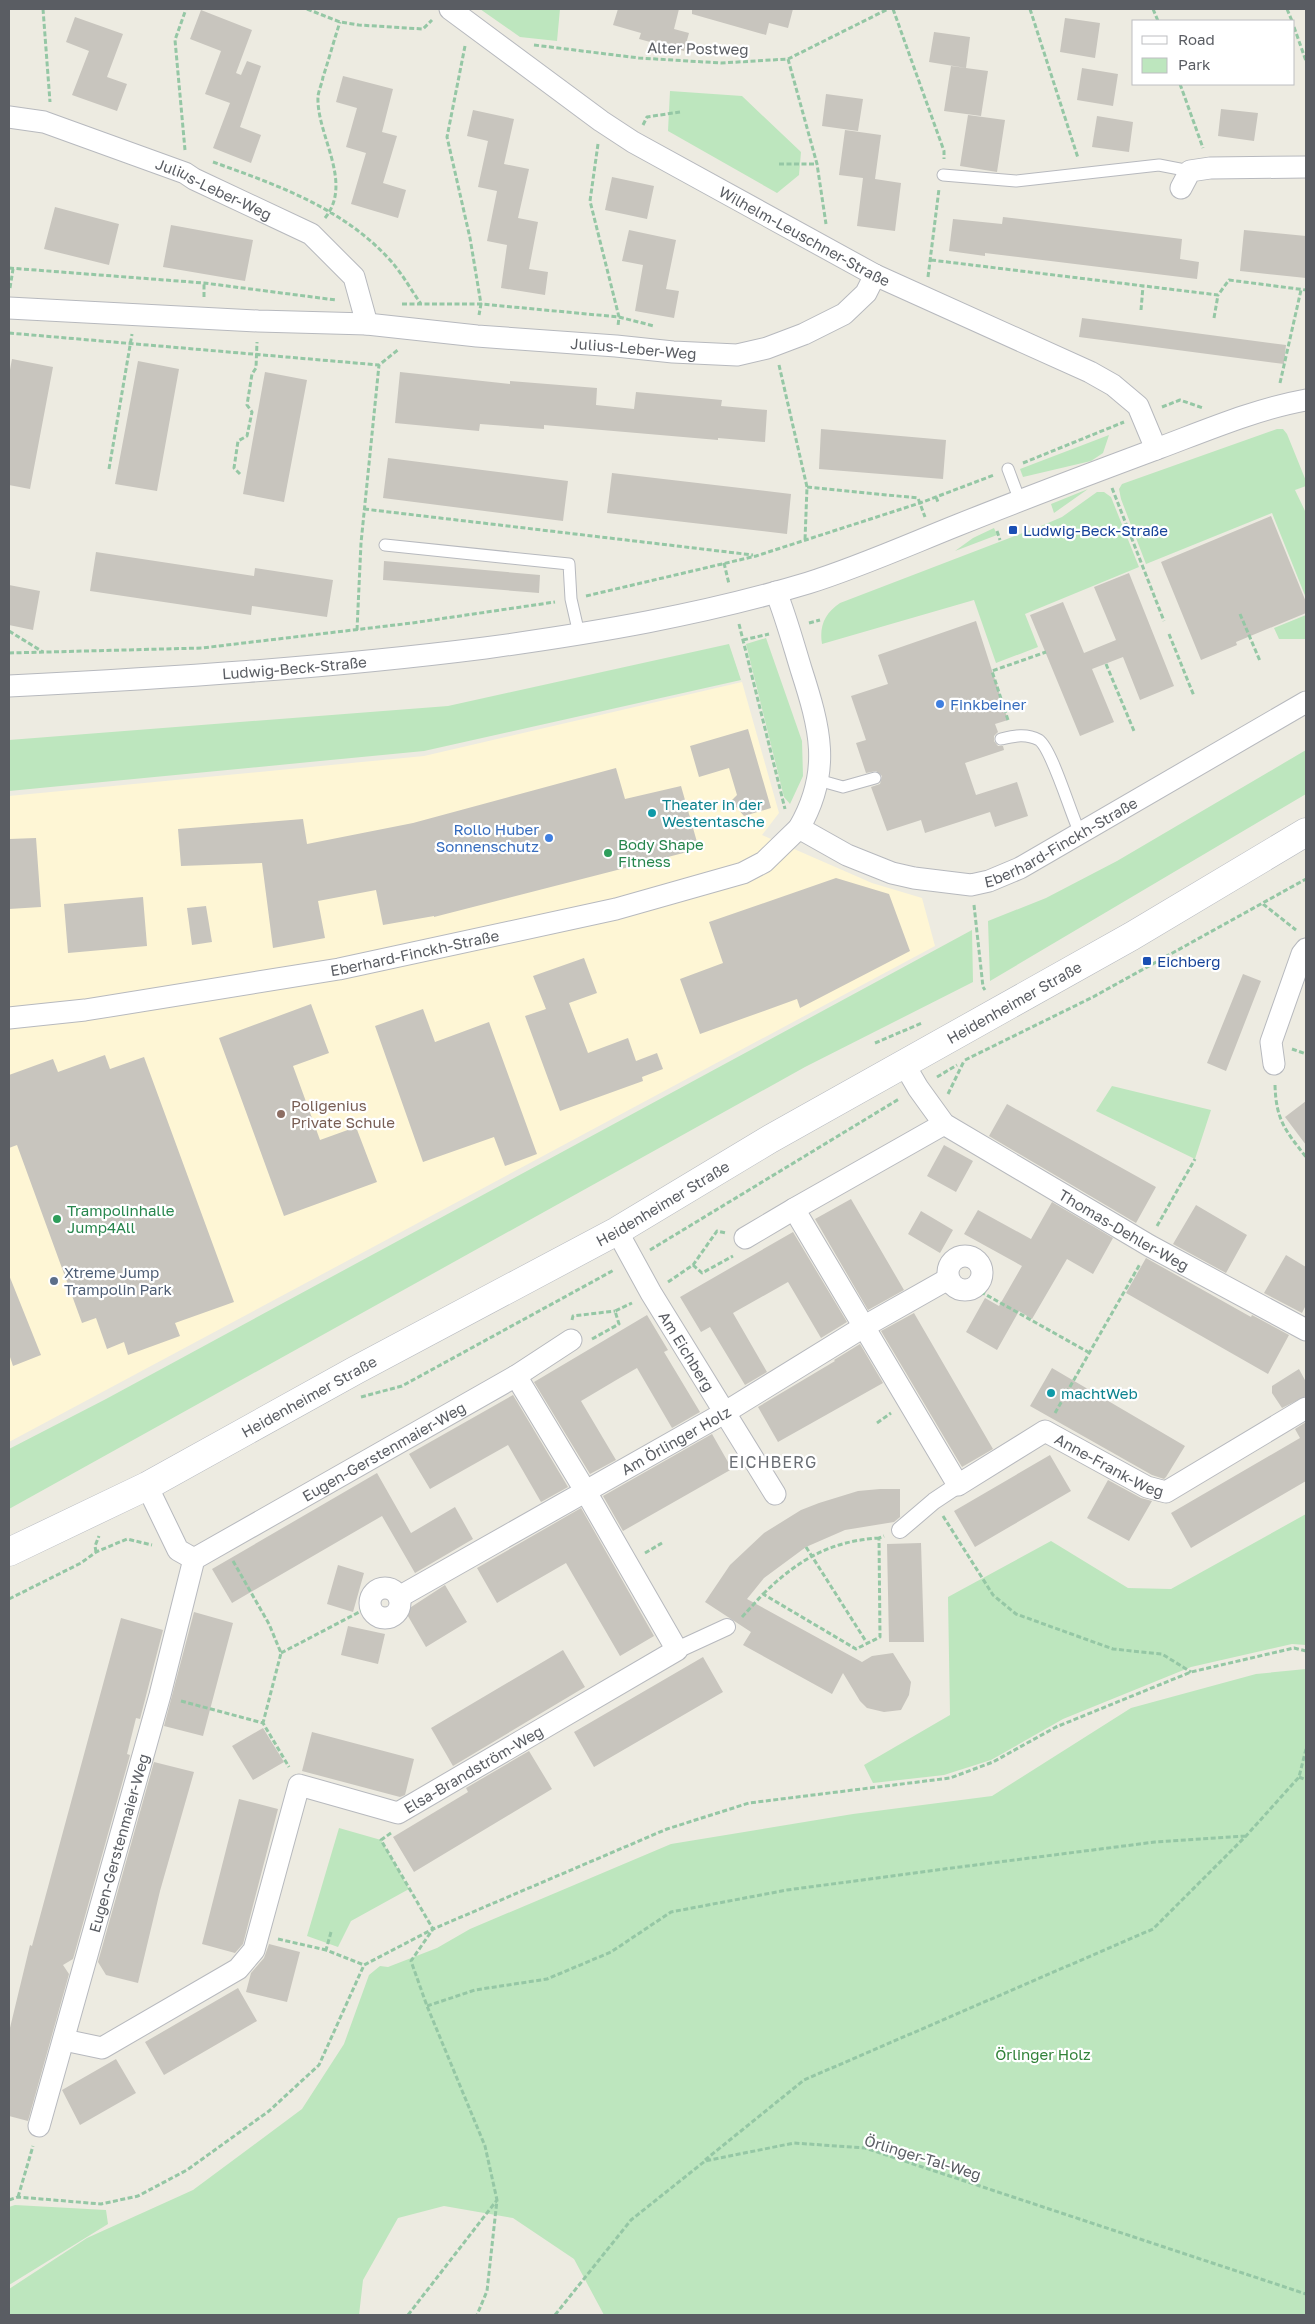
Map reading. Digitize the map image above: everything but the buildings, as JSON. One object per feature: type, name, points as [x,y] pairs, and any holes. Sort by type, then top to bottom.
[{"type":"main road","name":"Heidenheimer Straße","points":[[9,1552],[147,1486],[356,1370],[617,1231],[770,1139],[1132,936],[1306,832]]},
{"type":"street","name":"Wilhelm-Leuschner-Straße","points":[[443,12],[469,23],[632,142],[874,275],[1090,372],[1113,385],[1138,406],[1156,449]]},
{"type":"street","name":"Julius-Leber-Weg","points":[[9,117],[44,122],[185,173],[311,234],[354,276],[367,324]]},
{"type":"street","points":[[1185,179],[1225,167],[1306,167]]},
{"type":"street","name":"Julius-Leber-Weg","points":[[9,299],[133,314],[258,321],[367,324],[423,331],[673,352],[737,355],[775,345],[804,334],[844,314],[866,293],[874,275]]},
{"type":"street","name":"Ludwig-Beck-Straße","points":[[9,686],[220,675],[344,665],[579,634],[657,620],[776,592],[866,563],[1156,449],[1285,404],[1306,400]]},
{"type":"street","name":"Eberhard-Finckh-Straße","points":[[9,1018],[85,1010],[339,969],[616,910],[743,873],[764,862],[799,828],[811,808],[818,780],[821,744],[814,709],[776,592]]},
{"type":"street","name":"Eberhard-Finckh-Straße","points":[[799,828],[847,855],[892,873],[938,882],[971,885],[989,881],[1011,872],[1306,702]]},
{"type":"street","points":[[1274,1064],[1270,1042],[1302,954],[1303,941]]},
{"type":"street","name":"Thomas-Dehler-Weg","points":[[904,1064],[918,1088],[941,1119],[1149,1244],[1306,1330]]},
{"type":"street","points":[[745,1238],[941,1119]]},
{"type":"street","points":[[794,1209],[958,1484],[934,1501],[900,1530]]},
{"type":"street","name":"Am Eichberg","points":[[617,1231],[651,1293],[775,1494]]},
{"type":"street","points":[[971,1256],[980,1265],[982,1277],[974,1288],[957,1289],[948,1278],[948,1269],[955,1258],[971,1256]]},
{"type":"street","name":"Am Örlinger Holz","points":[[372,1610],[370,1599],[380,1588],[391,1589],[399,1597],[724,1413],[865,1326],[948,1278]]},
{"type":"street","name":"Eugen-Gerstenmaier-Weg","points":[[39,2126],[160,1696],[186,1554],[516,1376],[571,1340]]},
{"type":"street","points":[[516,1376],[586,1492],[677,1650],[727,1626]]},
{"type":"street","name":"Anne-Frank-Weg","points":[[958,1484],[1045,1431],[1147,1487],[1166,1492],[1306,1408]]},
{"type":"street","points":[[147,1486],[186,1554]]},
{"type":"street","name":"Elsa-Brandström-Weg","points":[[64,2040],[102,2048],[238,1969],[254,1950],[299,1785],[398,1813],[677,1650]]},
{"type":"lane","points":[[943,175],[1016,181],[1159,165],[1185,179]]},
{"type":"lane","points":[[1008,470],[1020,501]]},
{"type":"lane","points":[[385,545],[569,564],[571,599],[579,634]]},
{"type":"lane","points":[[1001,739],[1019,734],[1040,741],[1052,760],[1071,815],[1080,833]]},
{"type":"lane","points":[[818,780],[843,787],[876,778]]},
{"type":"path","points":[[43,9],[50,102]]},
{"type":"path","points":[[185,173],[186,152],[175,40],[186,9]]},
{"type":"path","points":[[307,9],[340,22],[422,29],[443,12]]},
{"type":"path","name":"Alter Postweg","points":[[496,44],[540,45],[639,58],[721,63],[788,59],[888,9]]},
{"type":"path","points":[[893,9],[944,151],[943,175],[939,186],[931,260],[1218,295]]},
{"type":"path","points":[[1030,9],[1083,173]]},
{"type":"path","points":[[330,211],[336,189],[334,164],[326,143],[318,96],[340,22]]},
{"type":"path","points":[[469,23],[447,137],[470,238],[481,304]]},
{"type":"path","points":[[1295,30],[1306,62]]},
{"type":"path","points":[[788,59],[817,164],[826,224],[818,245]]},
{"type":"path","points":[[1180,85],[1200,137]]},
{"type":"path","points":[[632,142],[647,117],[680,112]]},
{"type":"path","points":[[601,121],[590,201],[618,317]]},
{"type":"path","points":[[779,164],[817,164]]},
{"type":"path","points":[[9,299],[11,268],[204,283],[362,303],[481,304],[618,317],[660,327]]},
{"type":"path","points":[[1214,318],[1218,295],[1230,280],[1306,290]]},
{"type":"path","points":[[1141,310],[1143,286]]},
{"type":"path","points":[[1280,384],[1302,290]]},
{"type":"path","points":[[109,469],[131,344],[133,314]]},
{"type":"path","points":[[240,474],[234,468],[238,441],[247,436],[252,412],[247,405],[252,374],[256,368],[258,321]]},
{"type":"path","points":[[9,333],[378,365],[423,331]]},
{"type":"path","points":[[775,345],[807,487],[805,540]]},
{"type":"path","points":[[357,630],[364,508],[378,365]]},
{"type":"path","points":[[1105,468],[1164,621]]},
{"type":"path","points":[[807,487],[918,498],[920,503]]},
{"type":"path","points":[[936,497],[938,502]]},
{"type":"path","points":[[364,508],[756,556]]},
{"type":"path","points":[[996,530],[1000,540]]},
{"type":"path","points":[[734,603],[784,808],[799,828]]},
{"type":"path","points":[[1240,614],[1260,661]]},
{"type":"path","points":[[9,632],[44,652]]},
{"type":"path","points":[[1169,634],[1194,696]]},
{"type":"path","points":[[1008,720],[992,670],[1046,652]]},
{"type":"path","points":[[1106,664],[1134,731]]},
{"type":"path","points":[[941,1119],[964,1061],[1093,997],[1174,954],[1306,879]]},
{"type":"path","points":[[971,885],[985,991]]},
{"type":"path","points":[[1263,904],[1303,941]]},
{"type":"path","points":[[1274,1064],[1275,1104],[1282,1126],[1306,1157]]},
{"type":"path","points":[[1045,1431],[1195,1159]]},
{"type":"path","points":[[615,1311],[619,1324],[570,1351],[572,1316],[615,1311],[651,1293],[693,1265],[716,1231],[745,1238]]},
{"type":"path","points":[[693,1265],[702,1274],[734,1256]]},
{"type":"path","points":[[974,1288],[1088,1352]]},
{"type":"path","points":[[934,1501],[993,1595],[1016,1614],[1113,1649],[1162,1654],[1191,1672]]},
{"type":"path","points":[[727,1626],[741,1618],[778,1579],[812,1557],[834,1546],[853,1540],[879,1538],[900,1530]]},
{"type":"path","points":[[763,1594],[856,1649],[880,1637],[879,1538]]},
{"type":"path","points":[[9,1598],[81,1563],[96,1552],[127,1539],[155,1545],[170,1553],[186,1554]]},
{"type":"path","points":[[806,1547],[867,1643]]},
{"type":"path","points":[[229,1555],[269,1624],[281,1653],[263,1723]]},
{"type":"path","points":[[281,1653],[365,1609],[372,1610]]},
{"type":"path","points":[[9,2200],[18,2197],[101,2204],[138,2196],[187,2170],[269,2112],[319,2065],[364,1965],[433,1929],[667,1829],[749,1803],[950,1778],[993,1762],[1056,1727],[1191,1672],[1294,1648],[1306,1651]]},
{"type":"path","points":[[160,1696],[263,1723],[286,1761]]},
{"type":"path","points":[[704,2161],[804,2080],[1153,1928],[1246,1836],[1299,1777],[1306,1749]]},
{"type":"path","points":[[1299,1777],[1306,1780]]},
{"type":"path","points":[[427,2006],[475,1990],[547,1979],[611,1952],[671,1912],[787,1890],[952,1868],[1155,1842],[1246,1836]]},
{"type":"path","points":[[381,1840],[433,1929]]},
{"type":"path","points":[[433,1929],[410,1961],[485,2146],[497,2200],[487,2291],[477,2315]]},
{"type":"path","points":[[326,1950],[331,1932]]},
{"type":"path","points":[[258,1934],[326,1950],[364,1965]]},
{"type":"path","name":"Örlinger-Tal-Weg","points":[[555,2315],[631,2220],[704,2161],[794,2143],[865,2148],[1306,2294]]},
{"type":"path","points":[[18,2197],[27,2163]]},
{"type":"path","points":[[408,2315],[497,2200]]},
{"type":"shaded area","points":[[742,682],[779,813],[762,835],[872,883],[922,898],[935,946],[9,1442],[9,796],[424,756]]},
{"type":"green space","points":[[480,9],[560,9],[557,41],[520,37]]},
{"type":"green space","points":[[670,91],[742,96],[801,152],[799,175],[777,193],[668,131]]},
{"type":"green space","points":[[1277,429],[1283,429],[1287,434],[1306,481],[1306,486],[1295,490],[1306,513],[1306,598],[1272,513],[1146,564],[1121,499],[1119,489],[1122,484]]},
{"type":"green space","points":[[1109,435],[1103,453],[1091,461],[1023,477],[1020,469]]},
{"type":"green space","points":[[1088,489],[1054,513],[1051,504]]},
{"type":"green space","points":[[1097,492],[1104,492],[1111,497],[1139,567],[1025,614],[1038,647],[996,663],[974,600],[822,644],[821,631],[824,620],[830,611],[840,603],[1062,517]]},
{"type":"green space","points":[[994,528],[997,535],[955,551],[973,538]]},
{"type":"green space","points":[[1306,615],[1306,639],[1279,639],[1274,628]]},
{"type":"green space","points":[[766,638],[802,741],[803,776],[790,804],[784,797],[746,644]]},
{"type":"green space","points":[[729,644],[741,680],[424,751],[9,791],[9,740],[448,706]]},
{"type":"green space","points":[[1306,750],[1306,794],[990,981],[988,921],[1046,898],[1117,861]]},
{"type":"green space","points":[[972,930],[973,982],[805,1067],[9,1509],[9,1449],[106,1399]]},
{"type":"green space","points":[[1112,1086],[1211,1110],[1195,1159],[1096,1111]]},
{"type":"green space","points":[[1306,1514],[1306,1645],[1292,1644],[1191,1667],[1063,1719],[991,1760],[944,1775],[873,1783],[864,1765],[950,1715],[948,1597],[1051,1541],[1128,1588],[1171,1589]]},
{"type":"green space","name":"Örlinger Holz","points":[[1306,1669],[1306,2315],[604,2315],[574,2259],[513,2218],[444,2206],[398,2218],[363,2280],[359,2315],[9,2315],[9,2289],[87,2238],[193,2190],[302,2109],[344,2044],[369,1975],[380,1966],[388,1967],[437,1948],[470,1929],[671,1844],[853,1814],[992,1796],[1131,1708],[1256,1674]]},
{"type":"green space","points":[[339,1828],[381,1840],[409,1889],[351,1921],[338,1947],[307,1936]]},
{"type":"green space","points":[[15,2205],[106,2210],[108,2224],[9,2285],[9,2207]]},
{"type":"place","name":"Ludwig-Beck-Straße","points":[[1013,530]]},
{"type":"place","name":"Finkbeiner","points":[[940,704]]},
{"type":"place","name":"Theater in der Westentasche","points":[[652,813]]},
{"type":"place","name":"Rollo Huber Sonnenschutz","points":[[549,838]]},
{"type":"place","name":"Body Shape Fitness","points":[[608,853]]},
{"type":"place","name":"Eichberg","points":[[1147,961]]},
{"type":"place","name":"Poligenius Private Schule","points":[[281,1114]]},
{"type":"place","name":"Trampolinhalle Jump4All","points":[[57,1219]]},
{"type":"place","name":"Xtreme Jump Trampolin Park","points":[[54,1281]]},
{"type":"place","name":"machtWeb","points":[[1051,1393]]},
{"type":"district","name":"EICHBERG","points":[[773,1462]]}]
